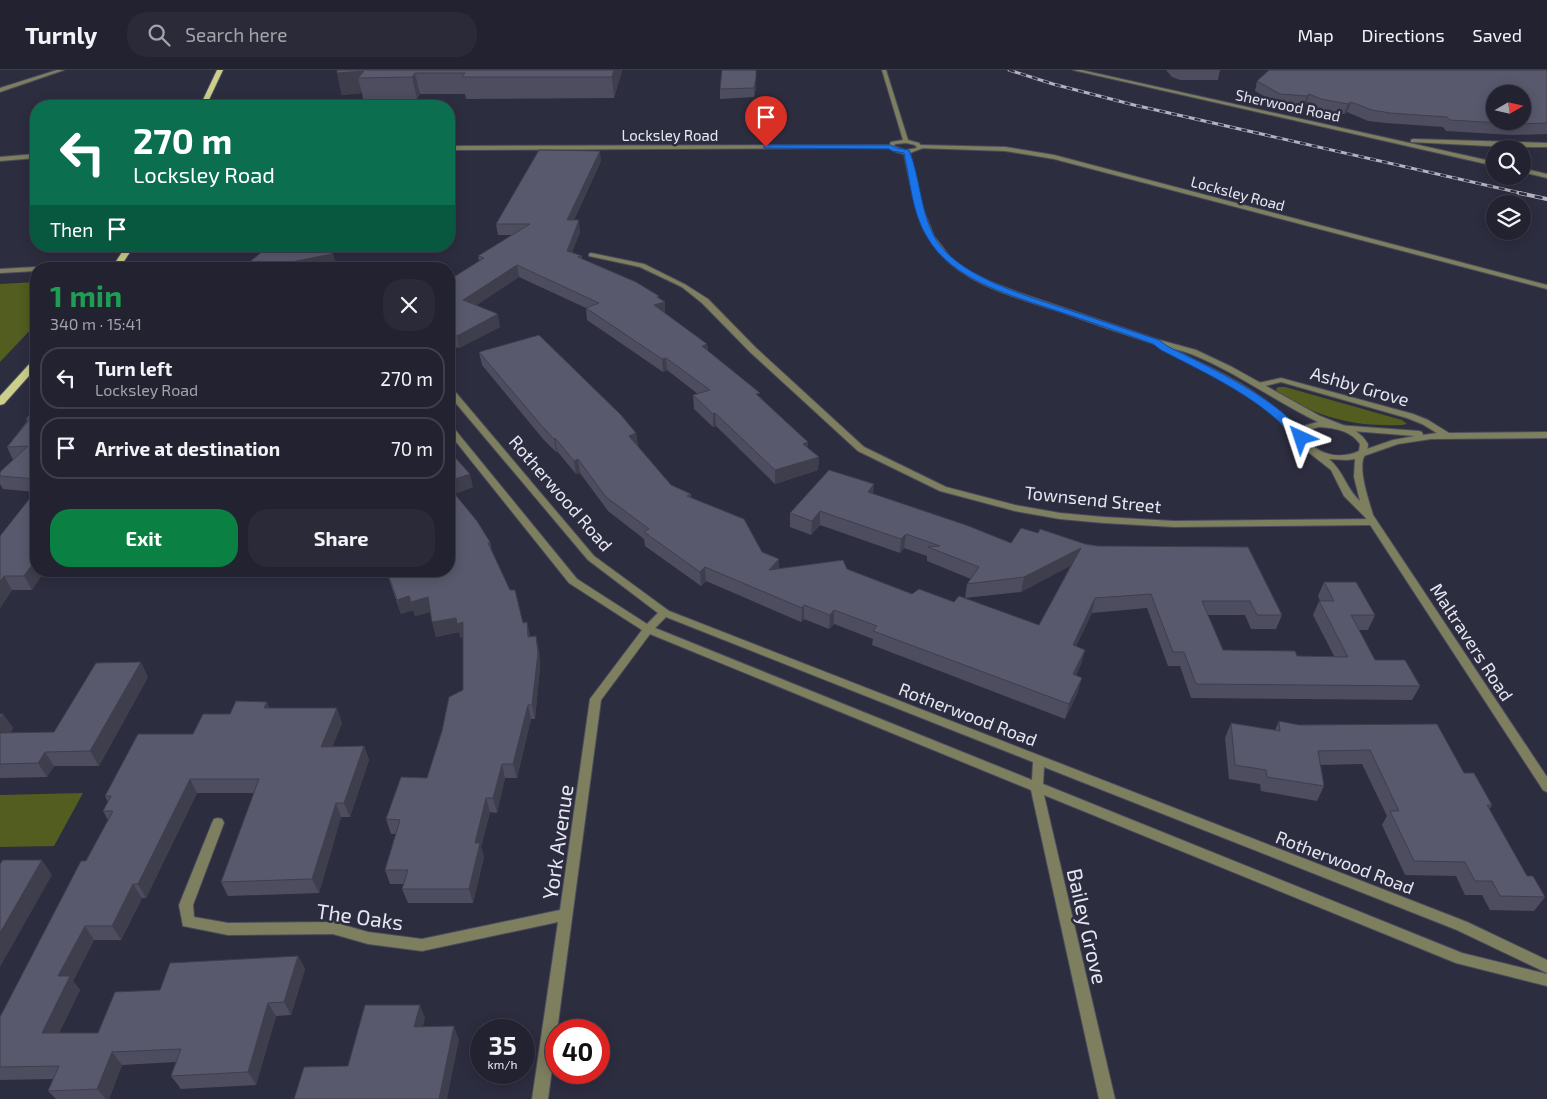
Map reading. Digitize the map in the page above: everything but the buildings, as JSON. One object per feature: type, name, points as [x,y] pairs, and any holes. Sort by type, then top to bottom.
[{"type":"main road","points":[[206,100],[220,70]]},
{"type":"main road","points":[[0,402],[30,369]]},
{"type":"street","points":[[0,90],[62,70]]},
{"type":"street","points":[[884,70],[906,141]]},
{"type":"street","name":"Sherwood Road","points":[[1075,70],[1486,162]]},
{"type":"street","points":[[1099,76],[1111,70]]},
{"type":"street","points":[[1384,139],[1547,145]]},
{"type":"street","points":[[906,141],[920,146],[917,150],[907,152],[895,150],[891,147],[896,142],[906,141]]},
{"type":"street","name":"Locksley Road","points":[[920,146],[1005,149],[1054,157],[1547,287]]},
{"type":"street","name":"Locksley Road","points":[[455,148],[891,147]]},
{"type":"street","points":[[907,152],[922,216],[930,237],[950,260],[971,274],[1005,290],[1156,342],[1194,353],[1261,385],[1300,410],[1361,438],[1365,447],[1360,454]]},
{"type":"street","points":[[1531,152],[1547,152]]},
{"type":"street","points":[[0,159],[30,156]]},
{"type":"street","points":[[1531,172],[1547,176]]},
{"type":"street","name":"Townsend Street","points":[[591,255],[642,265],[684,286],[705,301],[767,362],[861,448],[943,489],[1015,508],[1060,516],[1104,520],[1174,524],[1370,519]]},
{"type":"street","points":[[0,271],[30,269]]},
{"type":"street","points":[[1156,342],[1230,382],[1259,401],[1289,424],[1303,441]]},
{"type":"street","name":"Ashby Grove","points":[[1261,385],[1274,380],[1281,380],[1410,416],[1425,422],[1447,436]]},
{"type":"street","name":"Rotherwood Road","points":[[455,397],[590,558],[665,614],[1462,926],[1547,967]]},
{"type":"street","points":[[1303,441],[1302,432],[1306,428],[1318,424],[1337,426]]},
{"type":"street","name":"Ashby Grove","points":[[1337,426],[1431,436],[1547,435]]},
{"type":"street","points":[[455,435],[573,581],[648,629],[1461,959],[1547,980]]},
{"type":"street","name":"Ashby Grove","points":[[1313,450],[1340,458],[1354,457],[1396,442],[1431,436]]},
{"type":"street","name":"Maltravers Road","points":[[1303,441],[1336,468],[1347,494],[1370,519],[1547,787]]},
{"type":"street","name":"Maltravers Road","points":[[1360,454],[1358,479],[1370,519]]},
{"type":"street","name":"York Avenue","points":[[540,1099],[596,698],[648,629],[665,614]]},
{"type":"street","name":"Bailey Grove","points":[[1039,761],[1036,788],[1106,1099]]},
{"type":"street","name":"The Oaks","points":[[218,823],[186,905],[188,922],[228,929],[333,928],[368,938],[422,945],[567,914]]},
{"type":"green space","points":[[30,282],[30,330],[0,362],[0,284]]},
{"type":"green space","points":[[1278,387],[1285,387],[1402,420],[1407,424],[1355,423],[1328,416],[1302,406],[1277,392],[1276,389]]},
{"type":"green space","points":[[83,793],[54,846],[0,847],[0,795]]},
{"type":"railway","points":[[1009,70],[1053,84],[1134,105],[1525,194]]},
{"type":"railway","points":[[1519,193],[1547,199]]},
{"type":"route","points":[[766,147],[891,147],[898,151],[907,152],[922,216],[930,237],[950,260],[971,274],[1005,290],[1041,304],[1156,342],[1164,348],[1199,364],[1259,401],[1289,424],[1303,441],[1301,438]]}]
